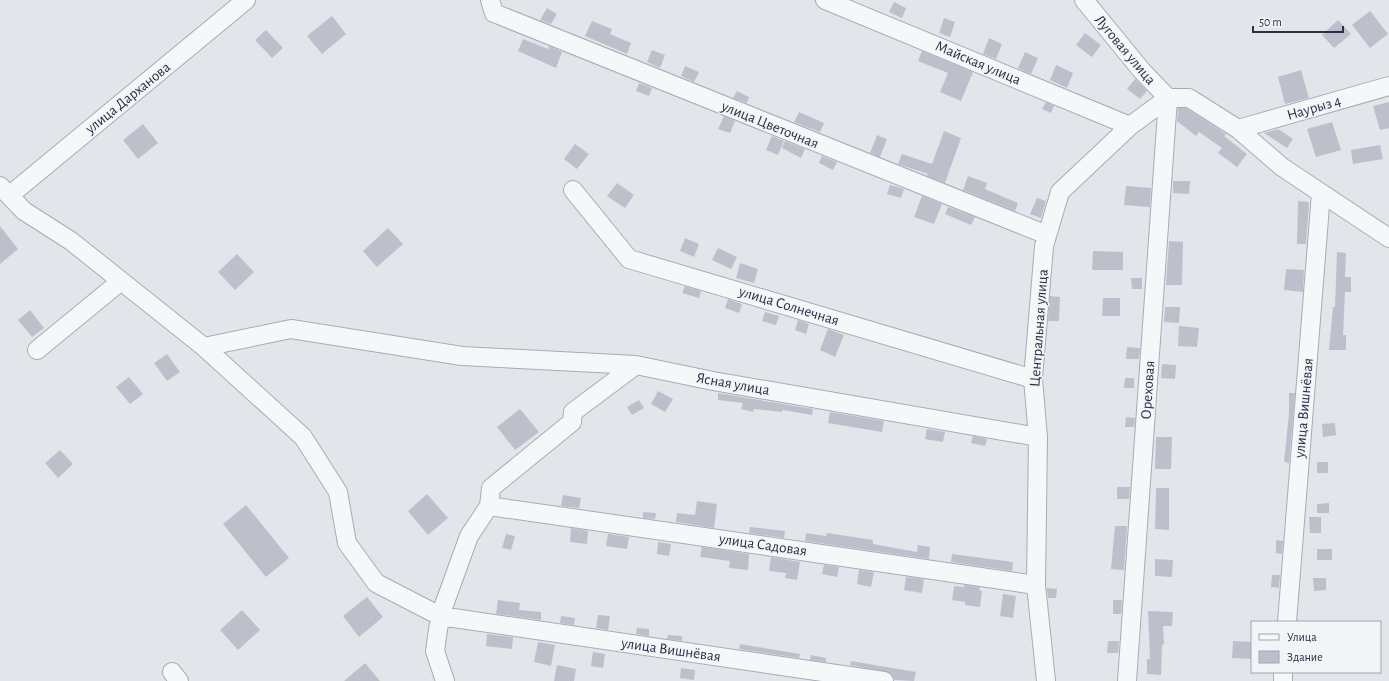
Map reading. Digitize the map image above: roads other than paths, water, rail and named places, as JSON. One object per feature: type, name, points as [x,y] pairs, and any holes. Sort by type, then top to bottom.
[{"type":"street","name":"улица Дарханова","points":[[5,190],[246,0]]},
{"type":"street","name":"Майская улица","points":[[826,0],[1130,126]]},
{"type":"street","name":"Луговая улица","points":[[1084,0],[1142,71],[1168,98]]},
{"type":"street","name":"улица Цветочная","points":[[492,7],[1047,234]]},
{"type":"street","name":"Наурыз 4","points":[[1238,129],[1389,86]]},
{"type":"street","name":"Центральная улица","points":[[1046,681],[1036,585],[1038,437],[1033,379],[1044,246],[1060,192],[1130,126],[1168,98]]},
{"type":"street","points":[[1168,98],[1189,98],[1238,129],[1282,167],[1389,238]]},
{"type":"street","name":"Ореховая","points":[[1127,681],[1168,98]]},
{"type":"street","name":"улица Вишнёвая","points":[[5,190],[24,211],[71,241],[204,347],[303,437],[338,492],[347,543],[376,583],[440,616],[884,681]]},
{"type":"street","name":"улица Солнечная","points":[[573,190],[629,259],[1033,379]]},
{"type":"street","name":"улица Вишнёвая","points":[[1287,621],[1321,194]]},
{"type":"street","points":[[37,350],[121,281]]},
{"type":"street","name":"Ясная улица","points":[[204,347],[291,329],[462,356],[636,365],[713,381],[1038,437]]},
{"type":"street","points":[[445,681],[435,651],[440,616],[469,536],[490,506],[491,488],[572,422],[573,412],[636,365]]},
{"type":"street","name":"улица Садовая","points":[[490,506],[1036,585]]}]
